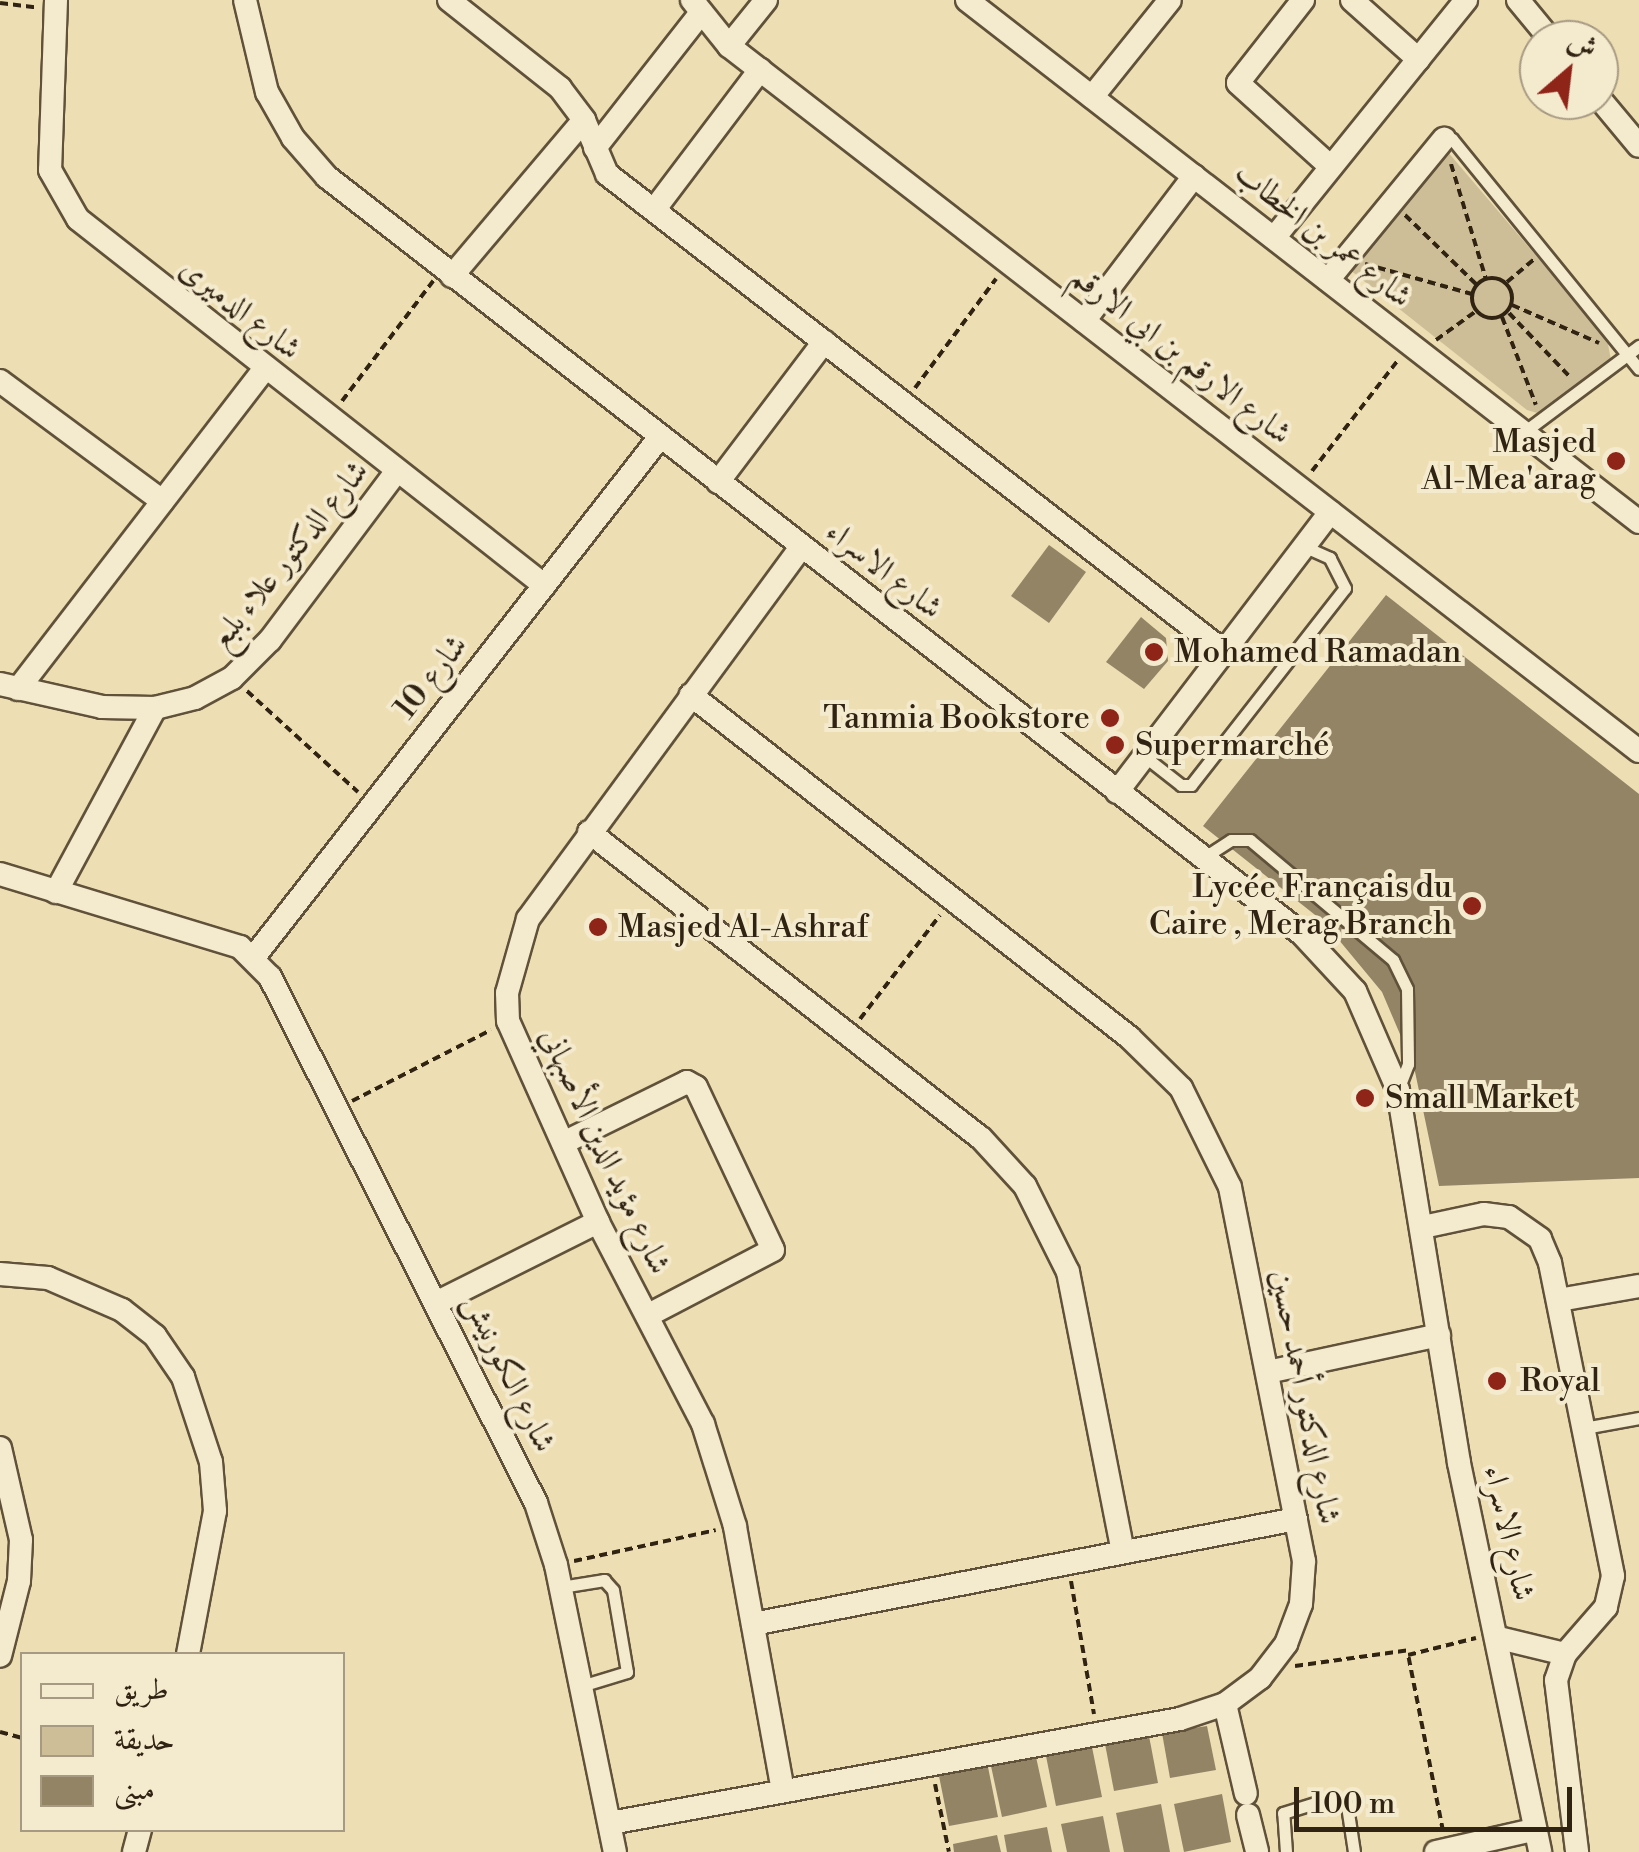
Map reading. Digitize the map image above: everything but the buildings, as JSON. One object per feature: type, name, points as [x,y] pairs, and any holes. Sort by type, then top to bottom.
[{"type":"street","name":"شارع الاسراء","points":[[245,0],[267,92],[293,138],[327,178],[1331,960],[1374,1024],[1398,1090],[1424,1227],[1459,1463],[1499,1638],[1536,1841]]},
{"type":"street","points":[[450,0],[546,74],[584,120],[607,174],[1222,650]]},
{"type":"street","points":[[730,46],[766,0]]},
{"type":"street","name":"شارع عمر بن الخطاب","points":[[968,0],[1415,348],[1533,426],[1639,522]]},
{"type":"street","points":[[1092,97],[1170,0]]},
{"type":"street","points":[[1303,0],[1238,83],[1331,167]]},
{"type":"street","points":[[1352,0],[1418,59]]},
{"type":"street","points":[[1274,238],[1466,0]]},
{"type":"street","points":[[1518,0],[1534,20]]},
{"type":"street","name":"شارع الدميرى","points":[[56,4],[47,139],[61,195],[110,248],[544,585]]},
{"type":"street","points":[[595,148],[696,7]]},
{"type":"street","name":"شارع الارقم بن ابي الارقم","points":[[696,7],[730,46],[760,70],[1639,751]]},
{"type":"street","points":[[654,210],[760,70]]},
{"type":"street","points":[[447,273],[584,120]]},
{"type":"street","points":[[1617,120],[1639,146]]},
{"type":"street","points":[[1328,280],[1444,139]]},
{"type":"street","points":[[1084,321],[1194,176]]},
{"type":"street","points":[[718,482],[824,342]]},
{"type":"street","points":[[9,686],[162,501],[264,369]]},
{"type":"street","points":[[0,381],[162,501]]},
{"type":"street","name":"شارع 10","points":[[254,957],[660,437]]},
{"type":"street","name":"شارع الدكتور علاء بلبع","points":[[9,686],[102,707],[155,708],[196,698],[232,678],[270,640],[397,471]]},
{"type":"street","points":[[1117,792],[1330,512]]},
{"type":"street","name":"شارع مؤيد الدين الأصبهاني","points":[[784,1791],[735,1526],[703,1424],[598,1222],[508,1021],[517,943],[590,832],[801,547]]},
{"type":"street","name":"شارع الدكتور أحمد حسين","points":[[610,1823],[1098,1734],[1226,1704],[1266,1670],[1286,1644],[1301,1604],[1304,1561],[1230,1187],[1189,1101],[1129,1037],[691,695]]},
{"type":"street","points":[[56,892],[155,708]]},
{"type":"street","points":[[590,832],[1004,1160],[1058,1242],[1123,1552]]},
{"type":"street","points":[[0,874],[240,946],[254,957]]},
{"type":"street","name":"شارع الكورنيش","points":[[254,957],[512,1447],[558,1576],[615,1852]]},
{"type":"street","points":[[563,1142],[686,1082],[705,1105],[773,1250],[647,1316]]},
{"type":"street","points":[[1424,1227],[1484,1214],[1521,1222],[1546,1250],[1559,1300],[1613,1584],[1606,1607],[1566,1654],[1554,1694],[1577,1852]]},
{"type":"street","points":[[438,1302],[598,1222]]},
{"type":"street","points":[[0,1274],[48,1278],[122,1310],[155,1336],[183,1377],[211,1462],[215,1511],[188,1652]]},
{"type":"street","points":[[1559,1300],[1639,1286]]},
{"type":"street","points":[[1268,1372],[1440,1335]]},
{"type":"street","points":[[0,1448],[21,1540],[19,1581],[0,1656]]},
{"type":"street","points":[[753,1624],[1296,1519]]},
{"type":"street","points":[[1499,1638],[1566,1654]]},
{"type":"street","points":[[1226,1704],[1257,1852]]},
{"type":"street","points":[[1442,1851],[1536,1841]]},
{"type":"lane","points":[[1444,139],[1452,139],[1639,370]]},
{"type":"lane","points":[[1533,426],[1639,346]]},
{"type":"lane","points":[[1144,756],[1182,785],[1191,784],[1345,588],[1330,558],[1303,546]]},
{"type":"lane","points":[[1202,858],[1230,840],[1250,840],[1393,960],[1406,989],[1408,1064],[1398,1090]]},
{"type":"lane","points":[[1584,1428],[1639,1418]]},
{"type":"lane","points":[[558,1576],[604,1580],[613,1590],[627,1672],[582,1686]]},
{"type":"lane","points":[[1286,1852],[1284,1813],[1334,1797],[1347,1806],[1354,1852]]},
{"type":"path","points":[[0,3],[56,4]]},
{"type":"path","points":[[1444,139],[1486,279]]},
{"type":"path","points":[[1392,201],[1477,285]]},
{"type":"path","points":[[1476,311],[1472,294],[1477,285],[1486,279],[1506,282],[1542,252]]},
{"type":"path","points":[[1346,259],[1472,294]]},
{"type":"path","points":[[903,404],[1008,263]]},
{"type":"path","points":[[329,418],[447,273]]},
{"type":"path","points":[[1502,317],[1512,305],[1506,282]]},
{"type":"path","points":[[1512,305],[1626,355]]},
{"type":"path","points":[[1299,488],[1415,348],[1476,311],[1502,317]]},
{"type":"path","points":[[1508,312],[1582,389]]},
{"type":"path","points":[[1502,317],[1533,426]]},
{"type":"path","points":[[232,678],[372,805]]},
{"type":"path","points":[[847,1036],[952,900]]},
{"type":"path","points":[[337,1109],[508,1021]]},
{"type":"path","points":[[558,1576],[735,1526]]},
{"type":"path","points":[[1068,1563],[1098,1734]]},
{"type":"path","points":[[1266,1670],[1499,1638]]},
{"type":"path","points":[[1413,1649],[1409,1667],[1442,1851]]},
{"type":"path","points":[[931,1764],[948,1852]]},
{"type":"green space","points":[[1441,144],[1607,339],[1611,360],[1544,415],[1527,410],[1345,266]]},
{"type":"place","name":"Masjed Al-Mea'arag","points":[[1616,461]]},
{"type":"place","name":"Mohamed Ramadan","points":[[1154,652]]},
{"type":"place","name":"Tanmia Bookstore","points":[[1110,718]]},
{"type":"place","name":"Supermarché","points":[[1115,745]]},
{"type":"place","name":"Lycée Français du Caire , Merag Branch","points":[[1472,906]]},
{"type":"place","name":"Masjed Al-Ashraf","points":[[598,927]]},
{"type":"place","name":"Small Market","points":[[1365,1098]]},
{"type":"place","name":"Royal","points":[[1497,1381]]}]
